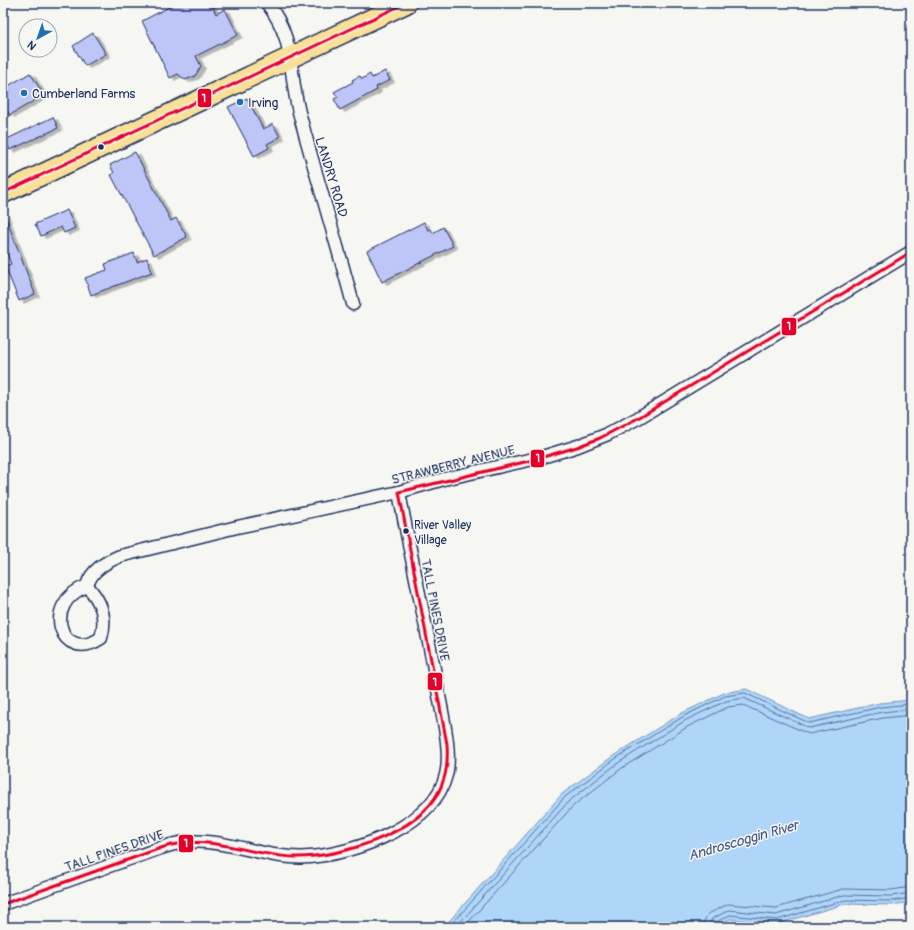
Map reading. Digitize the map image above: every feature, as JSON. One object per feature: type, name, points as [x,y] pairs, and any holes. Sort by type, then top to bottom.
[{"type":"highway","points":[[3,193],[406,3]]},
{"type":"street","name":"LANDRY ROAD","points":[[266,3],[284,31],[291,56],[294,95],[353,304]]},
{"type":"street","name":"STRAWBERRY AVENUE","points":[[87,586],[89,579],[96,570],[104,563],[120,556],[250,524],[399,492],[444,479],[542,457],[578,446],[608,434],[638,418],[911,252]]},
{"type":"street","name":"TALL PINES DRIVE","points":[[3,904],[123,861],[181,843],[210,843],[301,858],[337,852],[367,844],[382,837],[417,817],[431,804],[441,789],[446,776],[447,754],[430,648],[399,492]]},
{"type":"street","name":"STRAWBERRY AVENUE","points":[[87,586],[95,595],[100,604],[105,624],[101,638],[85,645],[72,642],[67,638],[59,623],[64,605],[79,589],[87,586]]},
{"type":"water","name":"Androscoggin River","points":[[746,689],[809,719],[880,703],[911,700],[911,902],[892,905],[845,904],[777,924],[730,919],[715,927],[444,927],[562,794],[613,756],[682,713],[724,693]]},
{"type":"building","points":[[177,3],[211,3],[216,14],[225,9],[238,35],[196,56],[201,66],[195,76],[185,80],[178,74],[170,78],[142,21]]},
{"type":"building","points":[[93,33],[106,54],[85,66],[73,46]]},
{"type":"building","points":[[385,71],[390,80],[376,87],[377,90],[340,110],[334,99],[338,97],[334,92],[353,82],[352,80],[360,76],[362,79],[370,74],[372,78]]},
{"type":"building","name":"Cumberland Farms","points":[[30,73],[44,95],[10,115],[8,112],[3,115],[3,89]]},
{"type":"building","points":[[247,98],[263,129],[273,124],[280,137],[267,144],[269,148],[254,156],[228,107]]},
{"type":"building","name":"Cumberland Farms","points":[[53,117],[58,128],[10,150],[5,140]]},
{"type":"building","points":[[135,152],[171,221],[176,218],[187,237],[154,255],[111,175],[114,173],[110,165]]},
{"type":"building","points":[[67,210],[75,228],[64,233],[61,227],[41,236],[35,224]]},
{"type":"building","points":[[4,213],[35,294],[19,301],[5,266],[11,264],[3,244]]},
{"type":"building","points":[[424,222],[428,230],[431,229],[433,233],[443,227],[453,246],[382,282],[367,251]]},
{"type":"building","points":[[134,253],[137,262],[147,258],[152,272],[91,295],[85,278],[107,270],[105,264]]},
{"type":"transit line","name":"1","points":[[3,193],[406,3]]},
{"type":"transit line","name":"1","points":[[399,492],[533,460],[577,447],[600,438],[638,418],[911,252]]},
{"type":"transit line","name":"1","points":[[3,904],[161,848],[179,844],[213,844],[278,856],[295,857],[313,856],[355,848],[396,831],[414,819],[429,806],[439,791],[444,779],[447,762],[447,744],[399,492]]},
{"type":"place","name":"Cumberland Farms","points":[[24,93]]},
{"type":"place","name":"Irving","points":[[240,102]]},
{"type":"place","name":"River Valley Village","points":[[406,531]]}]
